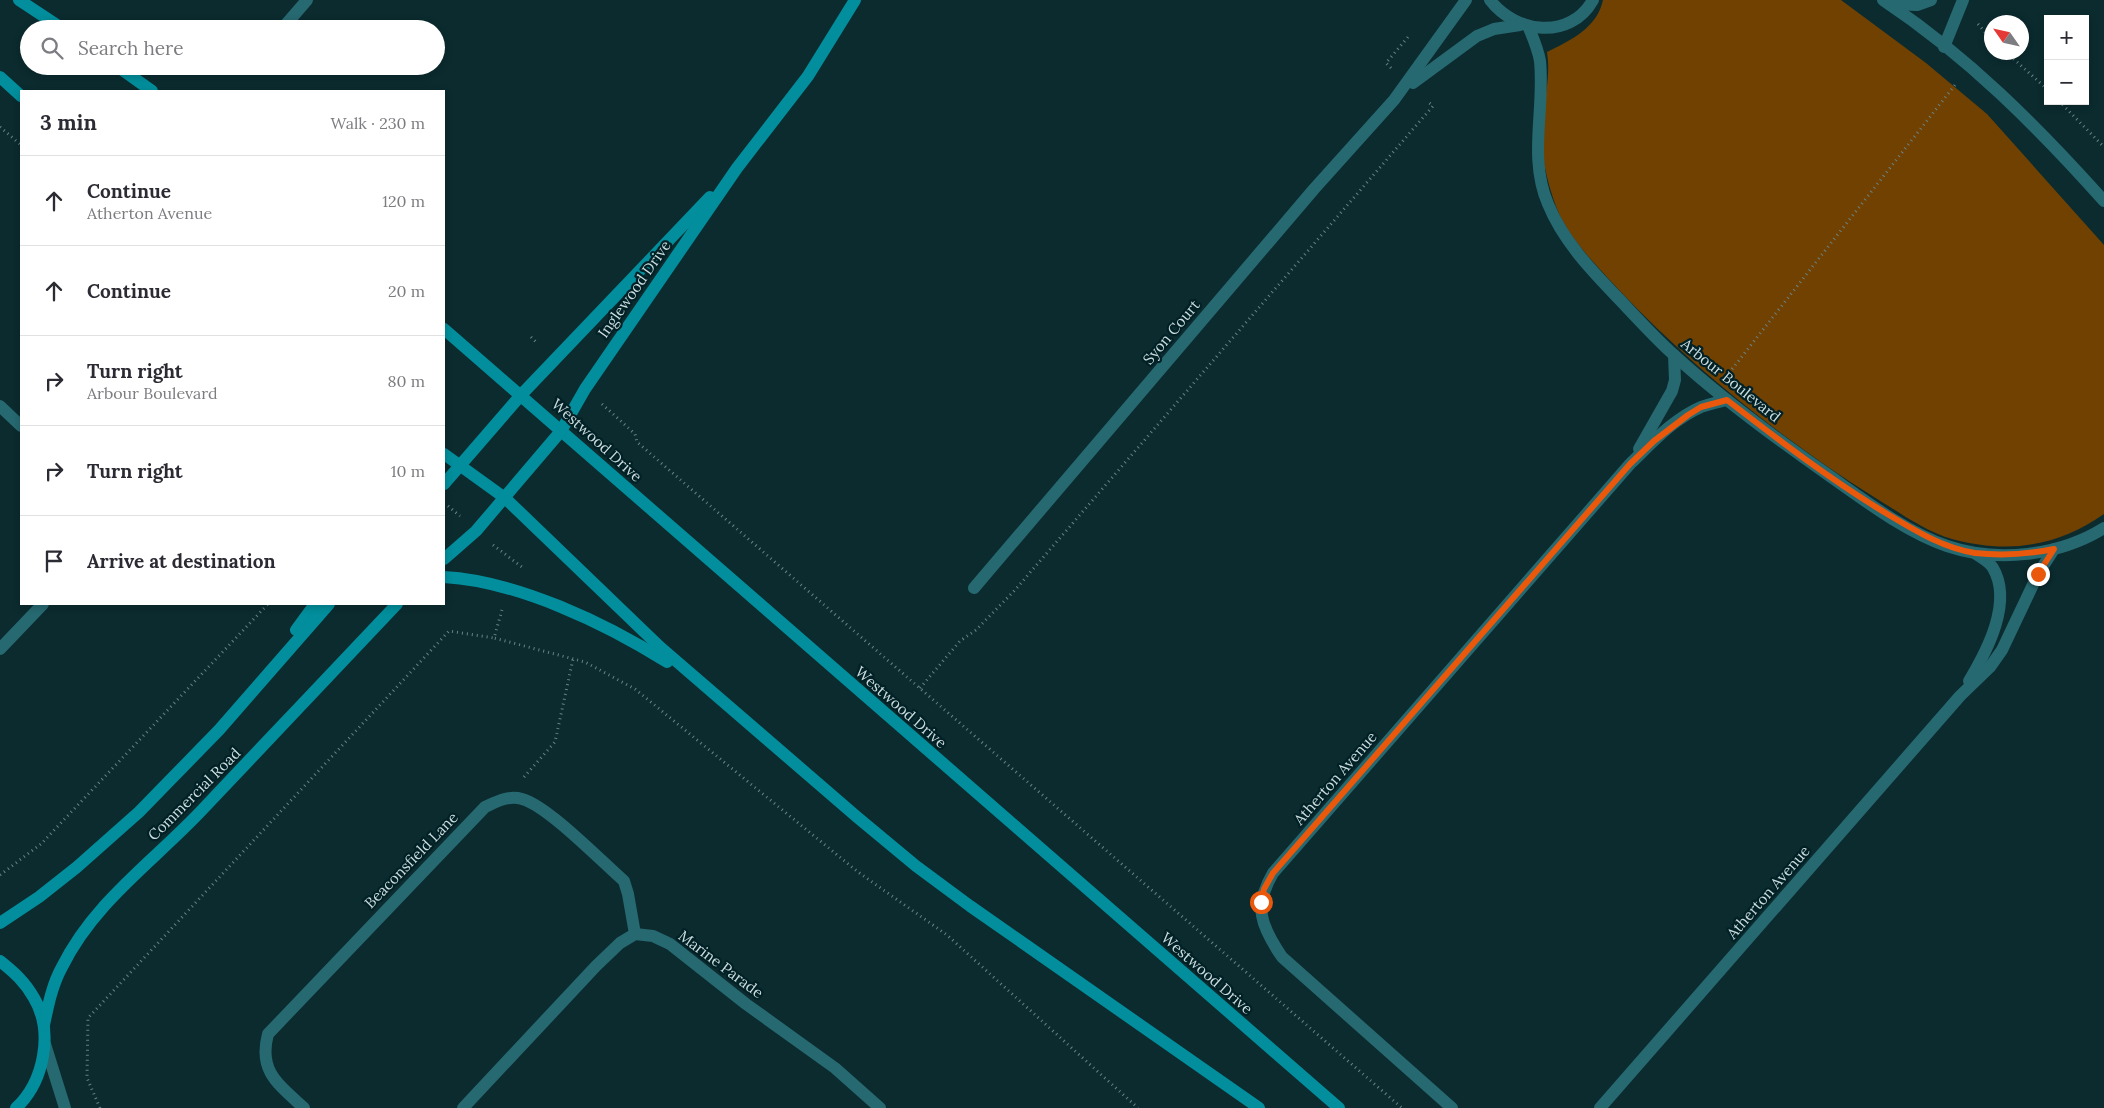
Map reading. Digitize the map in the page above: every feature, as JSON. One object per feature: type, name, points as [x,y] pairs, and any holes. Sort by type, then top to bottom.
[{"type":"street","points":[[19,0],[49,20]]},
{"type":"street","points":[[290,20],[308,0]]},
{"type":"street","name":"Inglewood Drive","points":[[506,498],[561,431],[585,389],[737,168],[808,76],[855,0]]},
{"type":"street","points":[[1394,100],[1466,0]]},
{"type":"street","points":[[1490,0],[1504,16],[1525,26]]},
{"type":"street","points":[[1394,100],[1428,70],[1477,36],[1494,29],[1525,26],[1547,29],[1564,25],[1579,16],[1593,0]]},
{"type":"street","points":[[1886,2],[1916,5],[1931,0]]},
{"type":"street","points":[[1944,47],[1963,0]]},
{"type":"street","points":[[1886,2],[1923,28],[1969,66],[2035,126],[2104,201]]},
{"type":"street","name":"Arbour Boulevard","points":[[1525,26],[1540,61],[1536,148],[1540,181],[1548,206],[1565,236],[1589,267],[1674,355],[1714,391],[1861,498],[1921,534],[1948,546],[1975,553],[2032,553],[2054,549],[2077,541],[2104,528]]},
{"type":"street","points":[[130,75],[151,90]]},
{"type":"street","points":[[0,77],[20,95]]},
{"type":"street","name":"Syon Court","points":[[974,588],[1314,189],[1394,100]]},
{"type":"street","name":"Inglewood Drive","points":[[460,466],[521,394],[556,360],[737,168]]},
{"type":"street","name":"Westwood Drive","points":[[445,329],[1339,1108]]},
{"type":"street","points":[[1630,464],[1672,391],[1675,380],[1674,355]]},
{"type":"street","points":[[1630,464],[1654,441],[1688,415],[1701,407],[1727,400]]},
{"type":"street","points":[[0,406],[20,425]]},
{"type":"street","points":[[445,455],[506,498],[660,647],[916,866],[970,906],[1259,1108]]},
{"type":"street","name":"Atherton Avenue","points":[[1452,1108],[1282,957],[1272,943],[1261,916],[1261,902],[1264,889],[1273,873],[1630,464]]},
{"type":"street","points":[[445,483],[460,466]]},
{"type":"street","points":[[445,558],[476,531],[506,498]]},
{"type":"street","points":[[1960,696],[1990,667],[2002,650],[2038,574],[2054,549]]},
{"type":"street","points":[[1960,696],[1988,645],[1999,604],[2000,585],[1992,567],[1975,553]]},
{"type":"street","points":[[445,577],[475,581],[508,589],[597,622],[643,647],[705,686]]},
{"type":"street","points":[[0,649],[42,605]]},
{"type":"street","points":[[257,685],[314,605]]},
{"type":"street","name":"Commercial Road","points":[[0,923],[39,897],[111,838],[171,781],[329,605]]},
{"type":"street","name":"Commercial Road","points":[[44,1025],[61,969],[87,926],[102,907],[200,812],[397,605]]},
{"type":"street","name":"Atherton Avenue","points":[[1600,1108],[1960,696]]},
{"type":"street","name":"Beaconsfield Lane","points":[[304,1108],[279,1086],[268,1069],[264,1051],[268,1034],[485,807],[502,799],[521,799]]},
{"type":"street","points":[[463,1108],[596,966],[620,943],[635,934],[624,881],[543,809],[521,799]]},
{"type":"street","name":"Marine Parade","points":[[635,934],[653,936],[670,944],[746,1004],[835,1068],[880,1108]]},
{"type":"street","points":[[0,961],[20,977],[35,999],[44,1025],[44,1044],[39,1074],[23,1101],[16,1108]]},
{"type":"street","points":[[44,1044],[65,1108]]},
{"type":"path","points":[[2015,60],[2044,86]]},
{"type":"path","points":[[1714,391],[1969,66]]},
{"type":"path","points":[[2064,105],[2104,147]]},
{"type":"path","points":[[0,127],[20,144]]},
{"type":"path","points":[[531,337],[556,360]]},
{"type":"path","points":[[585,389],[635,434],[637,442],[1402,1108]]},
{"type":"path","points":[[494,638],[508,589]]},
{"type":"path","points":[[0,875],[41,844],[267,605]]},
{"type":"path","points":[[100,1108],[86,1078],[88,1018],[449,631],[494,638],[573,658],[585,662],[635,689],[858,872],[947,934],[1138,1108]]},
{"type":"path","points":[[521,799],[522,780],[555,742],[573,658]]},
{"type":"shaded area","points":[[1603,0],[1841,0],[1926,63],[1987,114],[2104,245],[2104,514],[2068,534],[2031,544],[1992,546],[1972,544],[1942,536],[1902,515],[1840,475],[1773,427],[1708,375],[1619,290],[1580,247],[1561,218],[1548,180],[1542,149],[1542,129],[1548,74],[1547,52],[1574,38],[1589,26],[1600,10]]},
{"type":"route","points":[[1261,902],[1264,889],[1273,873],[1630,464],[1666,431],[1701,407],[1727,400],[1802,457],[1861,498],[1921,534],[1948,546],[1975,553],[2005,554],[2032,553],[2054,549],[2038,574]]}]
